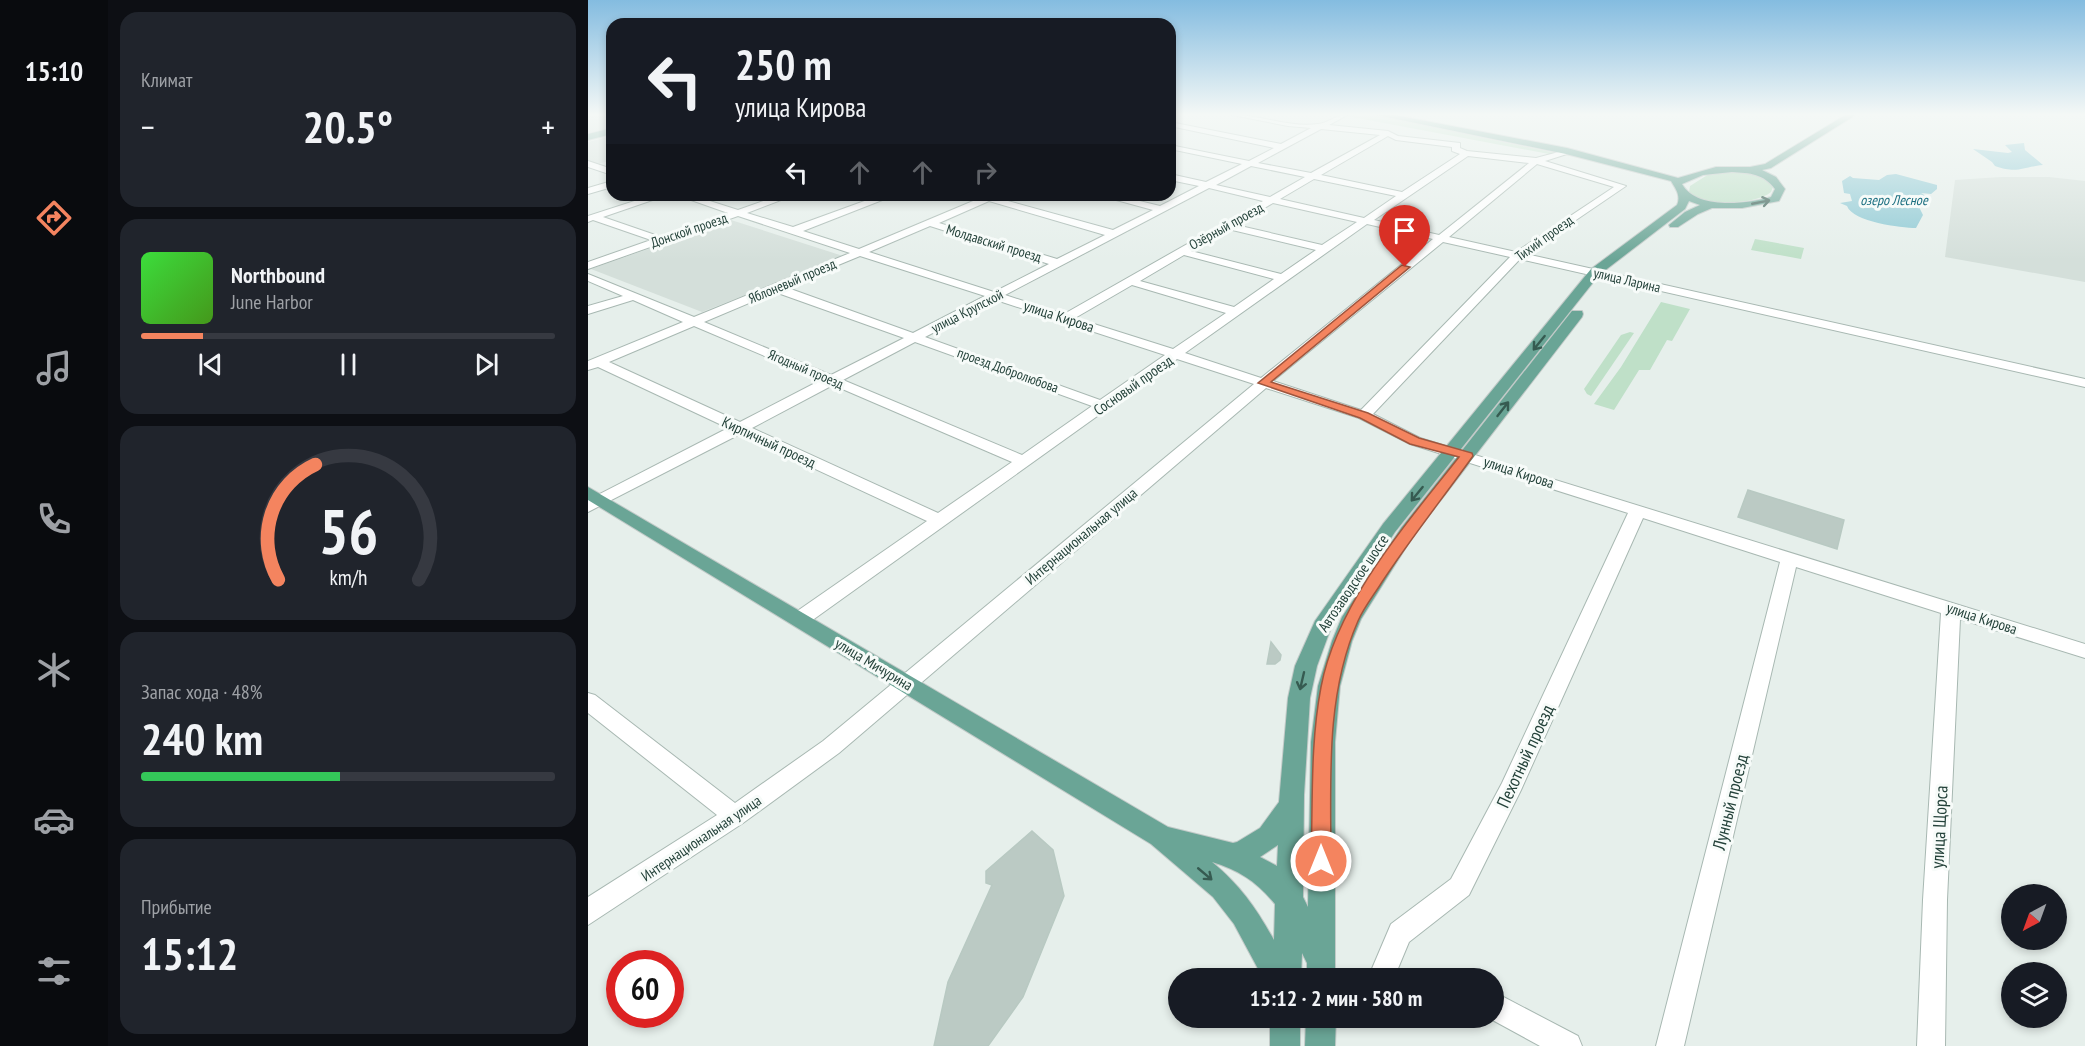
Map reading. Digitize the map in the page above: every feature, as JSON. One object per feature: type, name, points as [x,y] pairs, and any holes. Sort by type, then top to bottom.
[{"type":"main road","points":[[1615,163],[1664,175],[1696,201],[1717,204],[1756,204],[1775,199],[1780,189],[1769,171]]},
{"type":"main road","points":[[1636,163],[1674,172],[1701,172]]},
{"type":"main road","points":[[1680,188],[1690,175],[1701,172],[1723,169],[1769,171],[1781,163]]},
{"type":"main road","name":"Автозаводское шоссе","points":[[1287,968],[1292,804],[1299,698],[1306,666],[1322,626],[1389,528],[1459,453],[1601,274],[1681,207],[1684,200],[1680,188]]},
{"type":"main road","name":"Автозаводское шоссе","points":[[1601,274],[1692,211],[1703,206],[1717,204]]},
{"type":"main road","name":"Автозаводское шоссе","points":[[1322,968],[1321,778],[1325,721],[1334,666],[1352,616],[1459,453]]},
{"type":"main road","name":"улица Мичурина","points":[[592,500],[800,619],[1160,836],[1222,888],[1244,914],[1274,968]]},
{"type":"main road","points":[[1234,856],[1265,841],[1274,833],[1292,804]]},
{"type":"main road","name":"улица Мичурина","points":[[1160,836],[1234,856],[1269,876],[1290,900],[1321,968]]},
{"type":"main road","points":[[1285,1046],[1286,1028]]},
{"type":"main road","points":[[1320,1046],[1321,1028]]},
{"type":"street","points":[[591,166],[606,163]]},
{"type":"street","points":[[1243,163],[1403,195]]},
{"type":"street","name":"Озёрный проезд","points":[[1065,318],[1337,163]]},
{"type":"street","name":"Сосновый проезд","points":[[800,619],[1324,249],[1451,163]]},
{"type":"street","name":"Интернациональная улица","points":[[588,912],[735,816],[831,747],[1263,383],[1534,163]]},
{"type":"street","name":"Тихий проезд","points":[[1364,415],[1518,255],[1621,186],[1542,163]]},
{"type":"street","name":"улица Крупской","points":[[592,500],[739,429],[1248,164]]},
{"type":"street","points":[[591,166],[606,170]]},
{"type":"street","name":"улица Ларина","points":[[1176,178],[2085,382]]},
{"type":"street","points":[[588,191],[606,186]]},
{"type":"street","points":[[590,218],[643,201]]},
{"type":"street","name":"улица Кирова","points":[[701,201],[1364,415],[1415,441],[2085,651]]},
{"type":"street","name":"Донской проезд","points":[[588,266],[772,201]]},
{"type":"street","points":[[795,230],[874,201]]},
{"type":"street","name":"Яблоневый проезд","points":[[593,364],[982,201]]},
{"type":"street","points":[[1005,201],[1114,234]]},
{"type":"street","points":[[1128,201],[1161,209]]},
{"type":"street","points":[[590,218],[660,240]]},
{"type":"street","name":"Молдавский проезд","points":[[930,223],[1058,263]]},
{"type":"street","points":[[1228,226],[1324,249]]},
{"type":"street","points":[[1180,251],[1283,278]]},
{"type":"street","name":"Ягодный проезд","points":[[588,277],[1023,461]]},
{"type":"street","points":[[1129,281],[1237,312]]},
{"type":"street","name":"проезд Добролюбова","points":[[776,288],[1104,406]]},
{"type":"street","points":[[588,310],[635,296]]},
{"type":"street","name":"Кирпичный проезд","points":[[593,364],[940,521]]},
{"type":"street","name":"Пехотный проезд","points":[[1385,968],[1400,933],[1460,887],[1510,790],[1638,510]]},
{"type":"street","name":"Лунный проезд","points":[[1670,1046],[1790,557]]},
{"type":"street","name":"улица Щорса","points":[[1931,1046],[1935,900],[1951,608]]},
{"type":"street","points":[[588,700],[735,816]]},
{"type":"street","points":[[1504,1011],[1568,1046]]},
{"type":"shaded area","points":[[2049,177],[2085,181],[2085,282],[1945,257],[1955,180]]},
{"type":"shaded area","points":[[731,220],[843,256],[702,312],[591,269]]},
{"type":"green space","points":[[1733,171],[1756,174],[1766,179],[1773,187],[1771,192],[1754,200],[1717,202],[1696,197],[1689,192],[1690,186],[1709,174]]},
{"type":"green space","points":[[1755,239],[1804,248],[1801,259],[1751,250]]},
{"type":"green space","points":[[1661,302],[1690,309],[1672,341],[1667,340],[1650,370],[1639,370],[1614,410],[1594,404],[1621,367]]},
{"type":"green space","points":[[1634,333],[1591,396],[1587,394],[1584,389],[1621,335]]},
{"type":"water","points":[[1993,163],[2040,163],[2043,165],[2015,170],[1995,166]]},
{"type":"water","name":"озеро Лесное","points":[[1896,174],[1937,185],[1937,189],[1931,194],[1921,193],[1929,198],[1923,200],[1927,204],[1919,207],[1923,215],[1916,228],[1868,220],[1851,212],[1847,206],[1840,203],[1852,201],[1850,194],[1844,193],[1842,181],[1850,176],[1879,180],[1887,175]]},
{"type":"building","points":[[1748,490],[1844,520],[1837,549],[1738,517]]},
{"type":"building","points":[[1271,642],[1281,655],[1280,660],[1275,664],[1267,664]]},
{"type":"building","points":[[1032,831],[1053,850],[1064,896],[1023,997],[988,1046],[934,1046],[948,982],[992,885],[986,883],[986,871]]},
{"type":"route","points":[[1321,861],[1323,742],[1329,686],[1342,641],[1352,616],[1407,532],[1467,456],[1415,441],[1364,415],[1263,383],[1405,267]]}]
